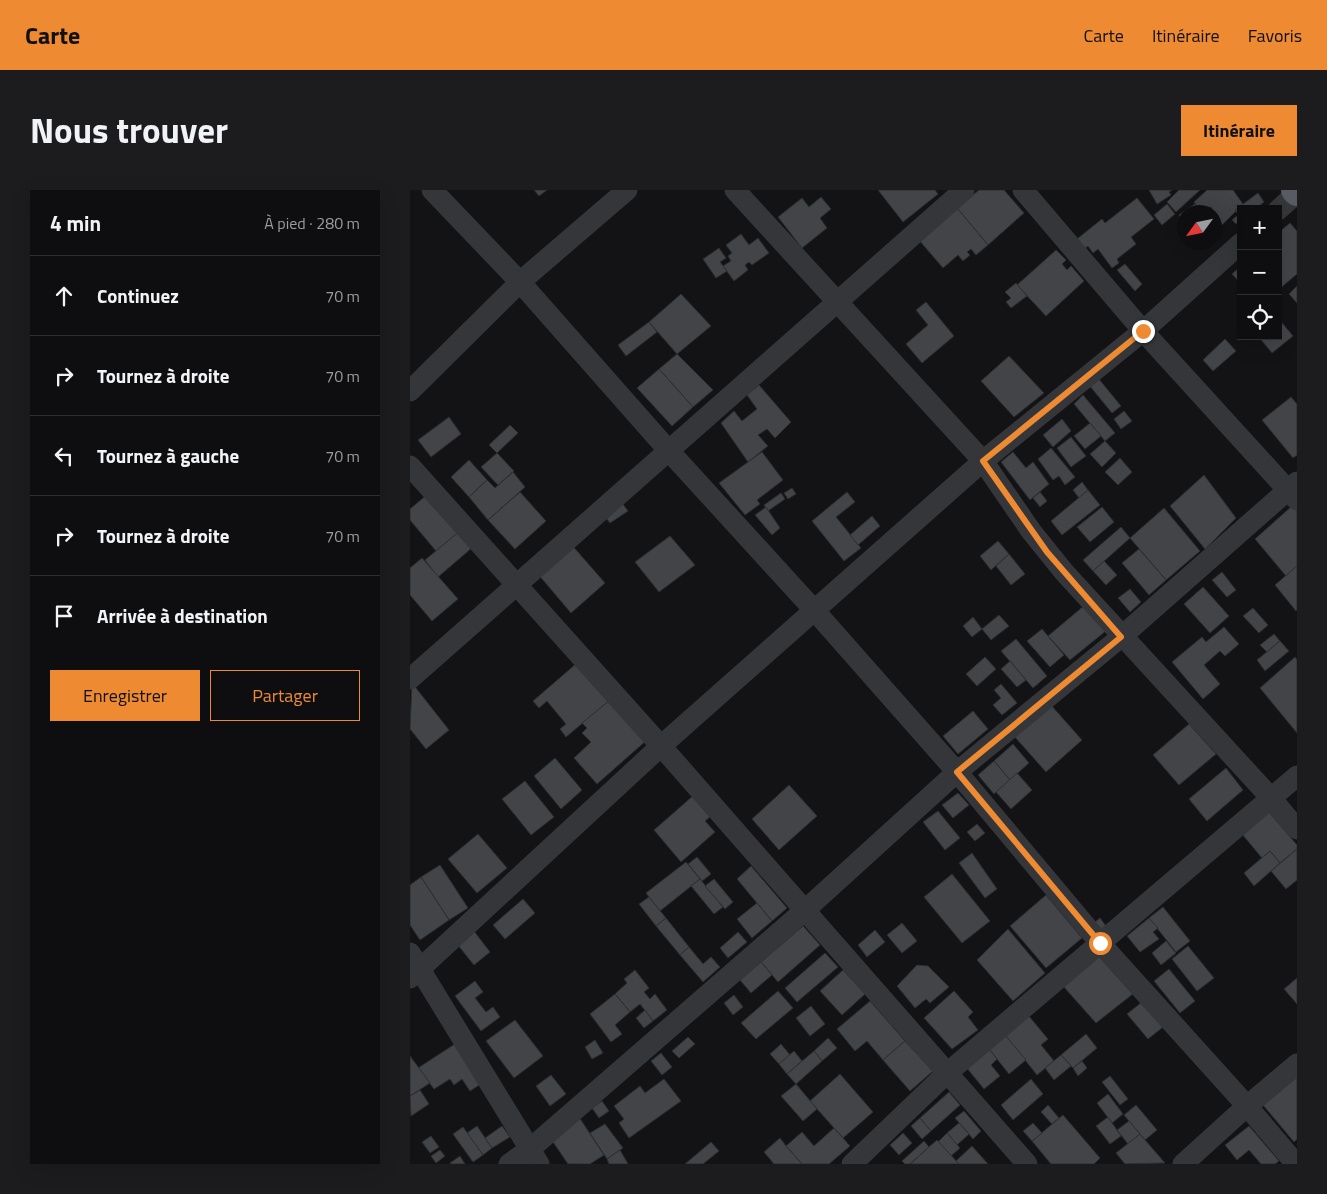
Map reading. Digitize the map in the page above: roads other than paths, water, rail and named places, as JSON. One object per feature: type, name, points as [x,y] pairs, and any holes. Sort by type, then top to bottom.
[{"type":"street","points":[[432,190],[520,282],[957,772],[1100,943],[1247,1106],[1296,1164]]},
{"type":"street","points":[[410,392],[520,282],[627,190]]},
{"type":"street","points":[[735,190],[983,461],[1047,552],[1121,637],[1297,829]]},
{"type":"street","points":[[410,679],[964,190]]},
{"type":"street","points":[[509,1164],[534,1157],[957,772],[1294,491],[1143,331],[1023,190]]},
{"type":"street","points":[[1282,206],[1296,192]]},
{"type":"street","points":[[534,1157],[413,967],[983,461],[1143,331],[1237,247]]},
{"type":"street","points":[[410,466],[662,746],[946,1074],[1027,1164]]},
{"type":"street","points":[[852,1164],[876,1156],[946,1074],[1297,776]]},
{"type":"street","points":[[1183,1164],[1297,1064]]}]
